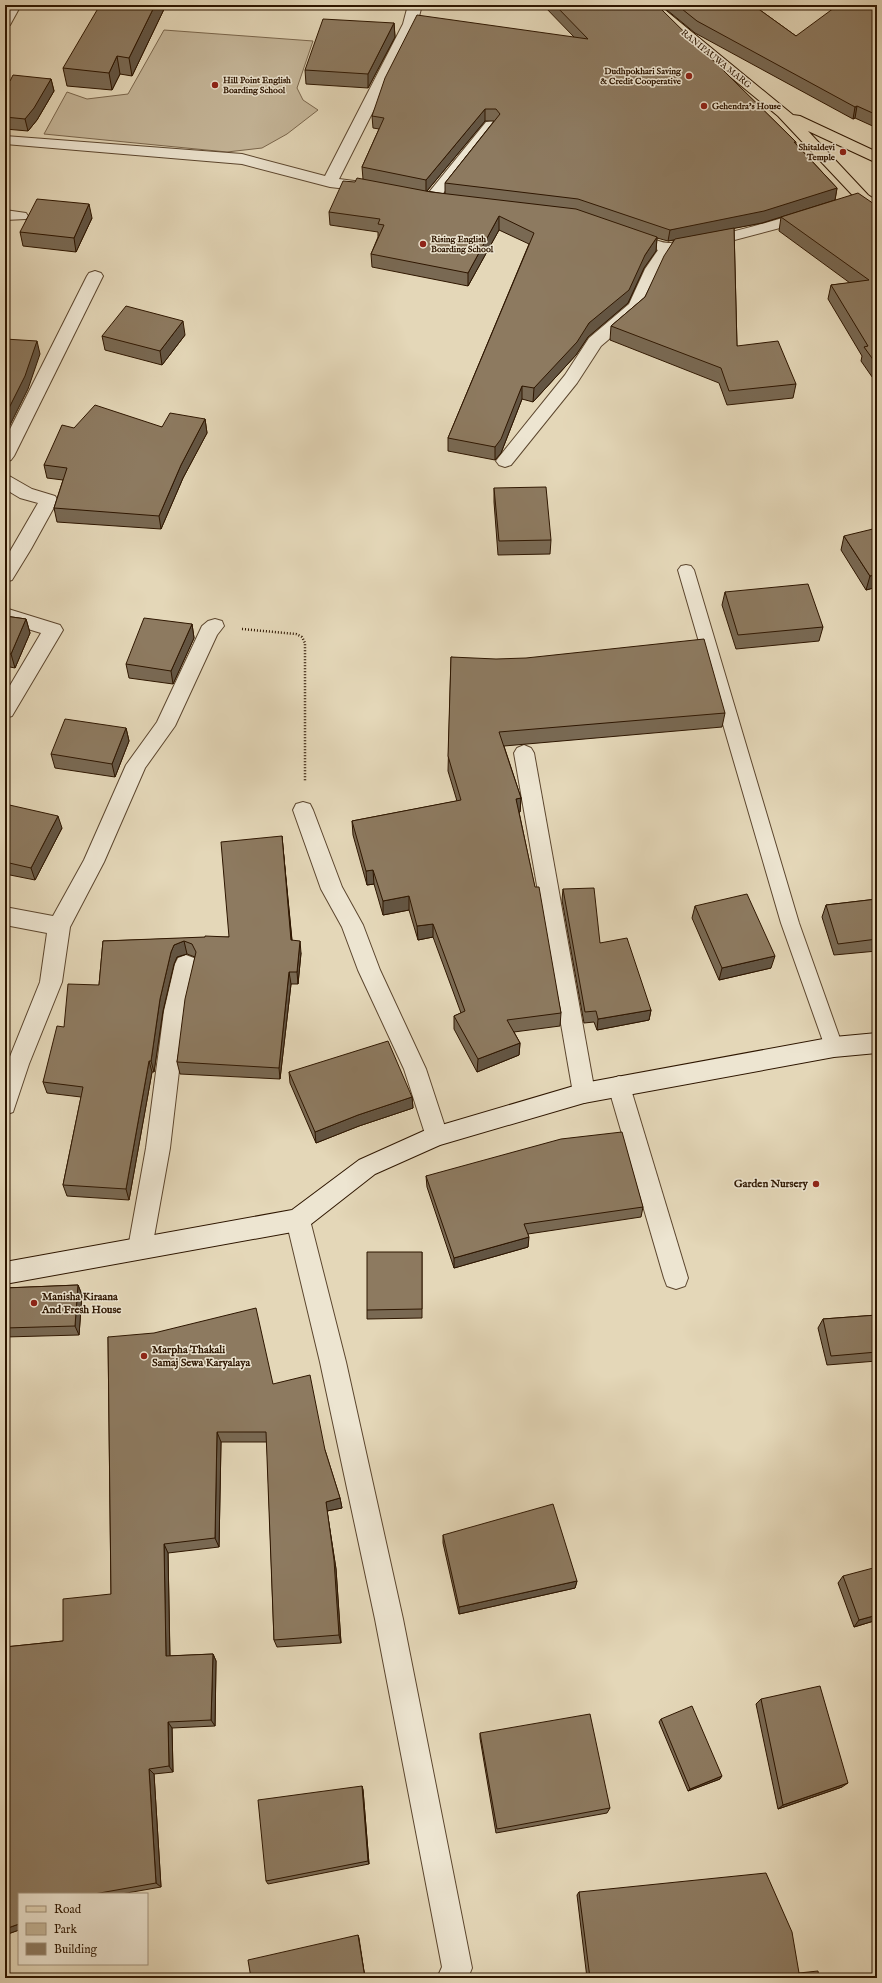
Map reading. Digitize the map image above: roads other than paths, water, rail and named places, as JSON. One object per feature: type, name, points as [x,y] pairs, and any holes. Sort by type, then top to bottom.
[{"type":"main road","name":"RANIPAUWA MARG","points":[[650,5],[783,113]]},
{"type":"main road","points":[[783,113],[876,156]]},
{"type":"main road","points":[[783,113],[856,200],[877,208]]},
{"type":"street","points":[[5,22],[14,5]]},
{"type":"street","points":[[330,182],[410,24],[415,5]]},
{"type":"street","points":[[447,202],[424,198],[491,125]]},
{"type":"street","points":[[5,140],[242,159],[330,182],[389,190]]},
{"type":"street","points":[[614,230],[667,248],[708,242],[820,213]]},
{"type":"street","points":[[505,461],[571,379],[595,342],[636,307],[653,269],[667,248]]},
{"type":"street","points":[[5,456],[95,276]]},
{"type":"street","points":[[5,481],[26,494],[49,500],[29,537],[5,575]]},
{"type":"street","points":[[5,615],[53,630],[5,711]]},
{"type":"street","points":[[5,1105],[18,1064],[51,982],[59,926],[94,862],[136,765],[165,726],[209,631],[215,626]]},
{"type":"street","points":[[524,753],[584,1093]]},
{"type":"street","points":[[303,810],[332,889],[352,925],[368,970],[415,1069],[436,1136]]},
{"type":"street","points":[[5,916],[59,926]]},
{"type":"street","points":[[140,1248],[158,1148],[175,1011],[186,964]]},
{"type":"street","points":[[5,1273],[298,1220],[367,1166],[436,1136],[584,1093],[834,1047],[877,1043]]},
{"type":"street","points":[[619,1086],[676,1278]]},
{"type":"street","points":[[298,1220],[332,1362],[389,1619],[458,1968],[452,1978]]},
{"type":"lane","points":[[686,570],[790,923],[834,1047]]},
{"type":"place","name":"Dudhpokhari Saving & Credit Cooperative","points":[[689,76]]},
{"type":"place","name":"Hill Point English Boarding School","points":[[215,85]]},
{"type":"place","name":"Gehendra's House","points":[[704,106]]},
{"type":"place","name":"Shitaldevi Temple","points":[[843,152]]},
{"type":"place","name":"Rising English Boarding School","points":[[423,244]]},
{"type":"place","name":"Garden Nursery","points":[[816,1184]]},
{"type":"place","name":"Manisha Kiraana And Fresh House","points":[[34,1303]]},
{"type":"place","name":"Marpha Thakali Samaj Sewa Karyalaya","points":[[144,1356]]}]
